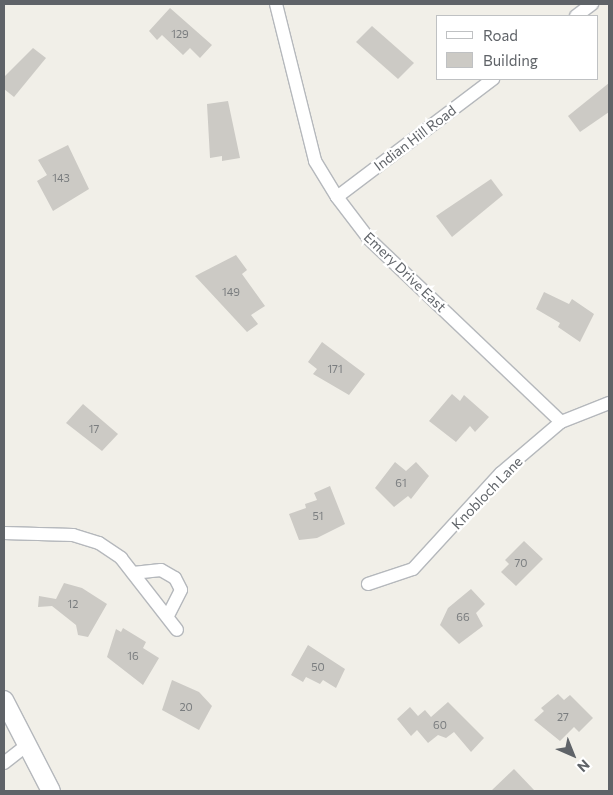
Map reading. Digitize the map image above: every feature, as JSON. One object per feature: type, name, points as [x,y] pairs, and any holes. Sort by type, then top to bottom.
[{"type":"main road","points":[[4,700],[26,746],[51,791]]},
{"type":"street","name":"Emery Drive East","points":[[276,4],[315,161],[337,197],[369,239],[561,422]]},
{"type":"street","points":[[577,15],[592,4]]},
{"type":"street","name":"Indian Hill Road","points":[[337,197],[492,80]]},
{"type":"street","name":"Knobloch Lane","points":[[368,584],[413,568],[425,559],[501,474],[561,422],[609,403]]},
{"type":"street","points":[[4,533],[73,535],[99,543],[121,558],[177,630]]},
{"type":"street","points":[[133,574],[161,570],[175,578],[181,590],[167,617]]},
{"type":"street","points":[[4,762],[26,746]]},
{"type":"building","points":[[170,8],[212,45],[200,58],[190,48],[183,55],[162,35],[157,40],[149,31]]},
{"type":"building","points":[[372,26],[414,63],[398,79],[356,42]]},
{"type":"building","points":[[33,48],[46,58],[14,97],[4,89],[4,77]]},
{"type":"building","points":[[609,83],[609,112],[580,132],[568,116]]},
{"type":"building","points":[[228,101],[240,158],[222,161],[222,156],[210,158],[207,104]]},
{"type":"building","points":[[68,145],[89,189],[53,211],[37,181],[47,175],[38,160]]},
{"type":"building","points":[[491,179],[503,195],[452,237],[436,216]]},
{"type":"building","points":[[236,255],[247,270],[242,274],[265,306],[251,315],[258,324],[247,332],[195,276]]},
{"type":"building","points":[[544,292],[569,304],[572,299],[594,314],[580,342],[558,327],[560,323],[536,309]]},
{"type":"building","points":[[322,342],[365,374],[349,395],[313,374],[317,369],[308,362]]},
{"type":"building","points":[[452,394],[460,401],[464,395],[489,417],[475,432],[470,426],[456,442],[429,421]]},
{"type":"building","points":[[83,404],[118,434],[102,451],[66,423]]},
{"type":"building","points":[[395,462],[406,471],[416,462],[429,476],[411,499],[408,496],[394,507],[375,488]]},
{"type":"building","points":[[330,486],[345,524],[317,538],[299,540],[289,514],[306,508],[305,504],[317,500],[314,493]]},
{"type":"building","points":[[524,541],[543,559],[516,586],[501,572],[509,564],[505,560]]},
{"type":"building","points":[[64,583],[82,588],[107,604],[88,637],[78,635],[76,625],[52,606],[38,607],[39,596],[56,599]]},
{"type":"building","points":[[471,589],[485,604],[476,613],[483,626],[459,644],[440,625],[448,608]]},
{"type":"building","points":[[123,628],[146,642],[143,648],[159,658],[143,685],[107,657],[116,629],[121,632]]},
{"type":"building","points":[[308,645],[345,669],[336,688],[323,680],[320,684],[306,677],[303,682],[291,675]]},
{"type":"building","points":[[172,680],[199,692],[212,706],[199,730],[162,710]]},
{"type":"building","points":[[558,694],[564,700],[570,695],[593,718],[579,732],[574,727],[560,741],[534,720],[544,711],[541,708]]},
{"type":"building","points":[[448,702],[484,738],[471,752],[454,732],[446,738],[438,735],[428,743],[417,730],[411,736],[397,719],[410,707],[418,716],[425,710],[431,717]]},
{"type":"building","points":[[514,769],[535,791],[491,791]]}]
